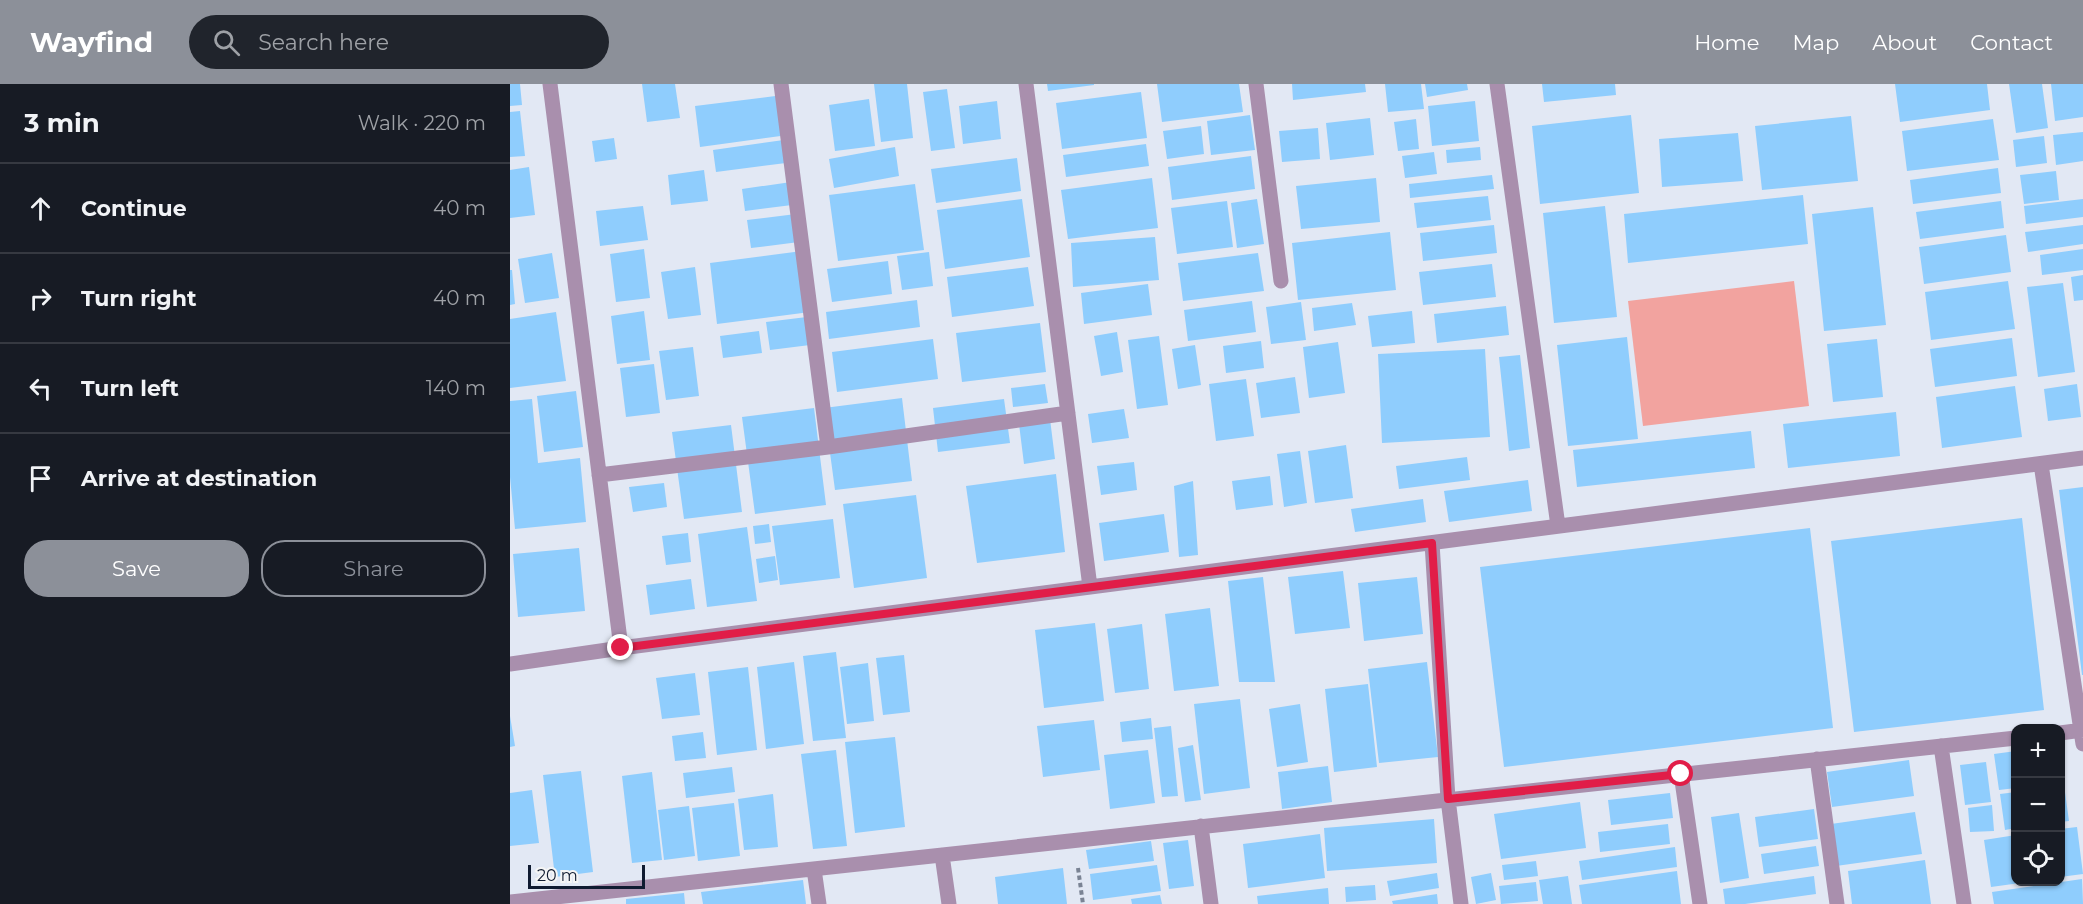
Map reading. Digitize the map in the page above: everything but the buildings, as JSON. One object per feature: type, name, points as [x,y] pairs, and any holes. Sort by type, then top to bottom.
[{"type":"street","points":[[550,84],[621,648]]},
{"type":"street","points":[[781,84],[828,447]]},
{"type":"street","points":[[1026,84],[1090,587]]},
{"type":"street","points":[[1256,84],[1281,280]]},
{"type":"street","points":[[1497,84],[1558,526]]},
{"type":"street","points":[[599,475],[828,447],[1068,413]]},
{"type":"street","points":[[510,664],[2083,458]]},
{"type":"street","points":[[2041,464],[2082,735],[2065,733]]},
{"type":"street","points":[[1432,543],[1448,799],[1461,904]]},
{"type":"street","points":[[510,902],[580,899],[814,868],[2011,739]]},
{"type":"street","points":[[1941,746],[1964,904]]},
{"type":"street","points":[[1817,759],[1837,904]]},
{"type":"street","points":[[1681,774],[1700,904]]},
{"type":"street","points":[[1201,826],[1211,904]]},
{"type":"street","points":[[942,855],[949,904]]},
{"type":"street","points":[[814,868],[819,904]]},
{"type":"path","points":[[1074,840],[1083,904]]},
{"type":"shaded area","points":[[1794,281],[1809,406],[1643,426],[1628,301]]},
{"type":"route","points":[[621,648],[1432,543],[1448,799],[1681,774]]}]
